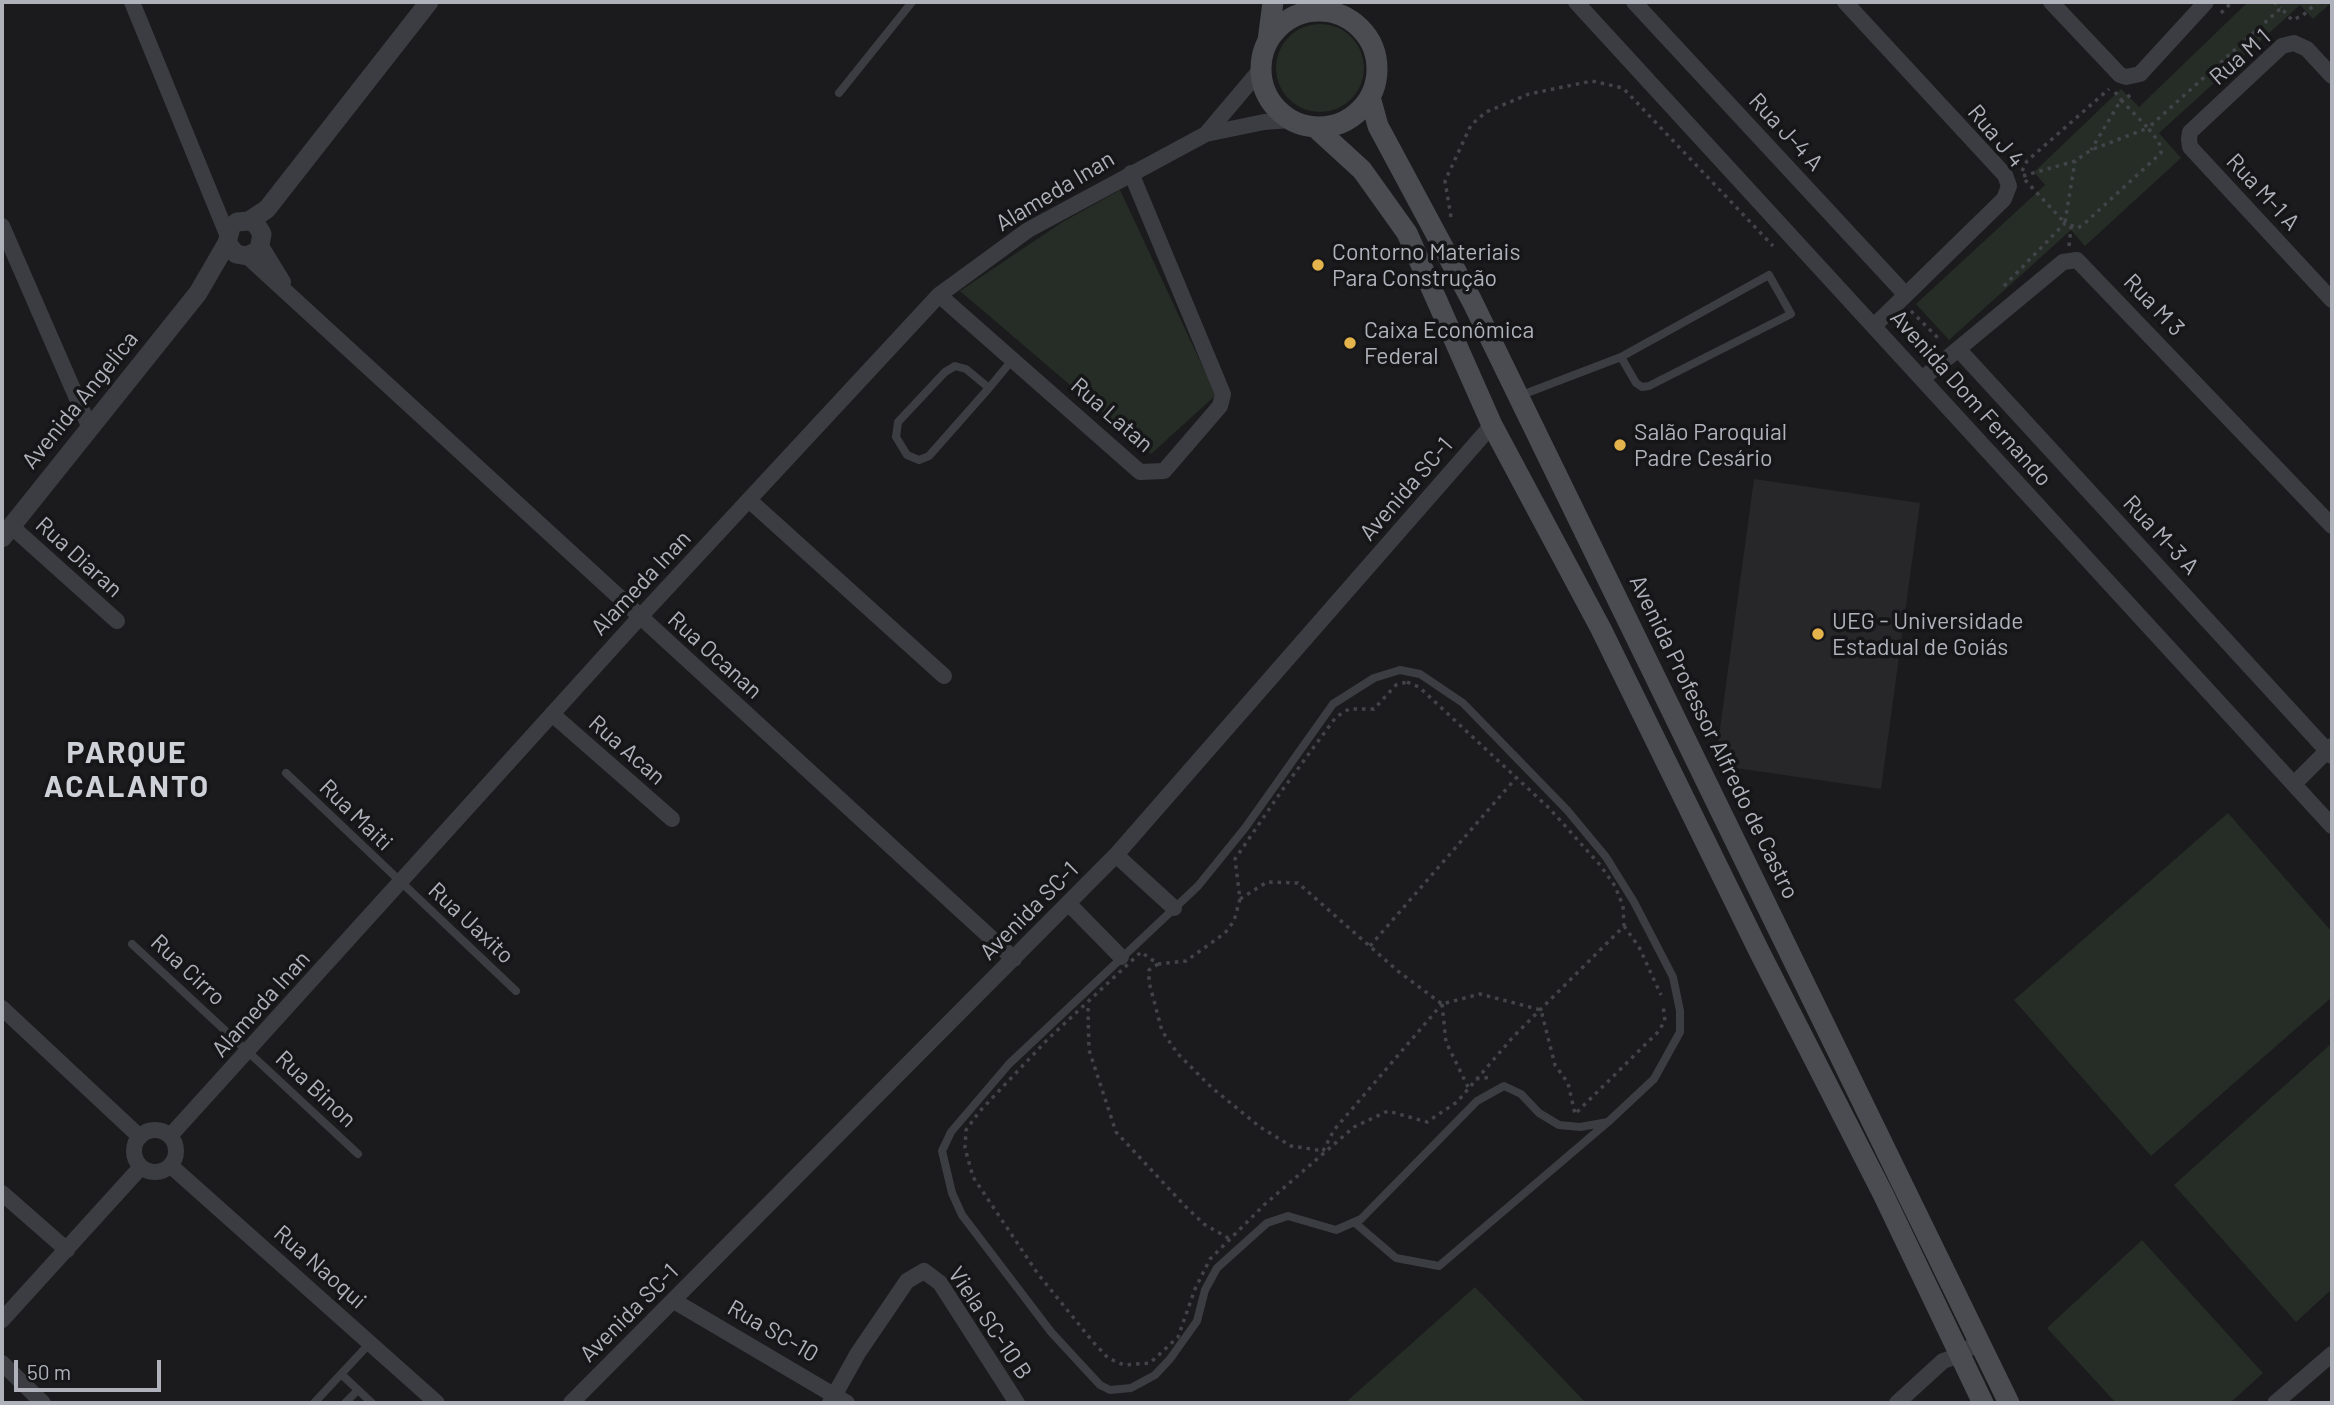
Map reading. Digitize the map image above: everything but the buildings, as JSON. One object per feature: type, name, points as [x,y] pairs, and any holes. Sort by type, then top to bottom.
[{"type":"main road","points":[[1273,2],[1261,69],[1269,98],[1291,120],[1315,127],[1337,124],[1356,114],[1370,97],[1377,69],[1375,53],[1368,38],[1328,2]]},
{"type":"main road","points":[[1268,41],[1282,24],[1302,14],[1324,11],[1345,17]]},
{"type":"main road","name":"Avenida Professor Alfredo de Castro","points":[[1370,97],[1378,126],[1472,301],[2009,1403]]},
{"type":"main road","points":[[1315,127],[1362,170],[1407,233],[1492,425],[1601,629],[1983,1403]]},
{"type":"street","name":"Rua Ocanan","points":[[132,2],[211,188],[244,238],[294,299],[1014,959]]},
{"type":"street","points":[[244,238],[429,2]]},
{"type":"street","name":"Avenida Dom Fernando","points":[[1576,2],[2332,826]]},
{"type":"street","name":"Rua J-4 A","points":[[1634,2],[1907,299]]},
{"type":"street","name":"Rua J 4","points":[[1845,2],[2005,175],[2009,186],[2004,199],[1907,299],[1875,325]]},
{"type":"street","points":[[2051,2],[2120,75],[2140,74],[2206,2]]},
{"type":"street","name":"Rua M 1","points":[[2190,147],[2190,132],[2282,47],[2294,43],[2307,48],[2332,76]]},
{"type":"street","name":"Alameda Inan","points":[[1206,134],[1261,69]]},
{"type":"street","name":"Alameda Inan","points":[[170,1136],[248,1053],[551,714],[939,295],[1028,230],[1206,134],[1264,122],[1291,120]]},
{"type":"street","name":"Rua M-1 A","points":[[2190,147],[2332,300]]},
{"type":"street","name":"Rua Latan","points":[[939,295],[1140,472],[1164,471],[1220,406],[1223,394],[1131,173]]},
{"type":"street","points":[[2,226],[89,426]]},
{"type":"street","name":"Avenida Angelica","points":[[7,532],[89,426],[244,238]]},
{"type":"street","name":"Rua M 3","points":[[1923,379],[1960,351],[2063,262],[2077,260],[2332,526]]},
{"type":"street","name":"Rua M-3 A","points":[[1960,351],[2331,751]]},
{"type":"street","name":"Avenida SC-1","points":[[571,1403],[1116,855],[1492,425]]},
{"type":"street","points":[[749,500],[944,676]]},
{"type":"street","name":"Rua Diaran","points":[[7,532],[117,621]]},
{"type":"street","name":"Rua Acan","points":[[551,714],[673,819]]},
{"type":"street","points":[[2294,784],[2331,751]]},
{"type":"street","points":[[1116,855],[1174,908]]},
{"type":"street","points":[[1069,903],[1121,957]]},
{"type":"street","points":[[2,1008],[140,1137]]},
{"type":"street","points":[[155,1130],[170,1136],[177,1151],[171,1166],[156,1173],[141,1167],[134,1152],[140,1137],[155,1130]]},
{"type":"street","name":"Rua Naoqui","points":[[171,1166],[437,1403]]},
{"type":"street","points":[[2,1320],[141,1167]]},
{"type":"street","points":[[2,1193],[67,1250]]},
{"type":"street","name":"Viela SC-10 B","points":[[837,1400],[907,1281],[923,1271],[940,1283],[1017,1403]]},
{"type":"street","name":"Rua SC-10","points":[[674,1301],[837,1400]]},
{"type":"street","points":[[1897,1403],[1943,1361],[1961,1355],[1980,1340]]},
{"type":"street","points":[[2275,1403],[2332,1354]]},
{"type":"street","points":[[2,1363],[43,1403]]},
{"type":"lane","points":[[839,93],[912,2]]},
{"type":"lane","points":[[1518,396],[1621,357],[1769,275],[1791,314],[1649,386],[1636,383],[1621,357]]},
{"type":"lane","points":[[989,388],[966,369],[955,366],[945,372],[898,422],[897,437],[906,454],[919,460],[929,456],[989,388],[1013,359]]},
{"type":"lane","points":[[1354,1222],[1396,1258],[1439,1266],[1608,1122],[1654,1079],[1680,1032],[1680,1011],[1672,977],[1634,902],[1606,857],[1567,810],[1463,704],[1420,674],[1400,670],[1374,678],[1333,704],[1245,828],[1198,886],[1009,1064],[951,1132],[942,1151],[952,1193],[962,1215],[1051,1332],[1100,1385],[1110,1390],[1131,1388],[1155,1376],[1170,1359],[1197,1321],[1205,1290],[1217,1268],[1267,1223],[1288,1216],[1336,1230],[1354,1222],[1383,1198],[1477,1101],[1504,1086],[1521,1094],[1539,1112],[1559,1125],[1580,1127],[1608,1122]]},
{"type":"lane","name":"Rua Maiti","points":[[286,773],[400,884]]},
{"type":"lane","name":"Rua Uaxito","points":[[400,884],[516,991]]},
{"type":"lane","name":"Rua Cirro","points":[[132,944],[248,1053]]},
{"type":"lane","name":"Rua Binon","points":[[248,1053],[358,1154]]},
{"type":"lane","points":[[314,1403],[371,1342]]},
{"type":"lane","points":[[341,1374],[372,1403]]},
{"type":"lane","points":[[345,1403],[358,1390]]},
{"type":"path","points":[[2213,21],[2232,2]]},
{"type":"path","points":[[2274,2],[2292,20],[2302,16],[2318,2]]},
{"type":"path","points":[[2021,176],[2075,162],[2091,150],[2148,128],[2281,8]]},
{"type":"path","points":[[1452,222],[1445,181],[1471,125],[1486,112],[1529,94],[1592,81],[1623,88],[1780,253]]},
{"type":"path","points":[[2021,176],[2065,223],[2077,228],[2161,153],[2159,142],[2114,90],[2104,90],[2027,161],[2021,176],[2023,184]]},
{"type":"path","points":[[2091,150],[2121,100],[2134,94]]},
{"type":"path","points":[[1999,291],[2065,223],[2075,162]]},
{"type":"path","points":[[1907,299],[1910,309],[1945,343]]},
{"type":"path","points":[[1324,1151],[1292,1146],[1260,1127],[1211,1087],[1178,1054],[1162,1031],[1149,982],[1150,970],[1158,964],[1186,961],[1225,933],[1234,921],[1240,899],[1235,859],[1336,717],[1349,709],[1374,709],[1396,685],[1407,682],[1419,687],[1517,778],[1600,865],[1619,896],[1624,926],[1639,947],[1662,998],[1665,1021],[1644,1048],[1587,1105],[1575,1114],[1565,1114]]},
{"type":"path","points":[[1370,946],[1517,778]]},
{"type":"path","points":[[1240,899],[1267,882],[1298,883],[1399,972],[1443,1004],[1446,1042],[1469,1088]]},
{"type":"path","points":[[1158,964],[1141,952],[1089,999],[979,1112],[966,1130],[965,1148],[973,1177],[1038,1275],[1108,1358],[1124,1365],[1150,1363],[1178,1337],[1204,1270],[1230,1238],[1354,1126],[1388,1111],[1427,1122],[1457,1102],[1541,1010],[1624,926]]},
{"type":"path","points":[[1295,1181],[1324,1151],[1334,1130],[1443,1004],[1480,994],[1541,1010]]},
{"type":"path","points":[[1089,999],[1089,1050],[1116,1132],[1160,1183],[1204,1224],[1230,1238]]},
{"type":"path","points":[[1541,1010],[1555,1065],[1568,1083],[1575,1114]]},
{"type":"path","points":[[1476,1079],[1497,1077]]},
{"type":"shaded area","points":[[2248,2],[2332,2],[2313,19],[2300,5],[2159,133],[2181,158],[2085,246],[2071,230],[1949,340],[1916,304],[2045,185],[2034,172],[2121,89],[2139,107]]},
{"type":"shaded area","points":[[1320,24],[1345,31],[1357,43],[1364,68],[1357,93],[1345,105],[1320,112],[1295,105],[1283,93],[1276,68],[1283,43],[1295,31]]},
{"type":"shaded area","points":[[1120,190],[1216,395],[1151,454],[960,291],[1061,223]]},
{"type":"shaded area","name":"UEG - Universidade Estadual de Goiás","points":[[1754,479],[1920,503],[1881,789],[1715,765]]},
{"type":"shaded area","points":[[2228,813],[2332,932],[2332,997],[2151,1156],[2014,1000]]},
{"type":"shaded area","points":[[2332,1043],[2332,1289],[2296,1322],[2174,1185]]},
{"type":"shaded area","points":[[2142,1240],[2263,1373],[2230,1403],[2116,1403],[2047,1328]]},
{"type":"shaded area","points":[[1475,1287],[1586,1403],[1345,1403]]},
{"type":"place","name":"Contorno Materiais Para Construção","points":[[1318,265]]},
{"type":"place","name":"Caixa Econômica Federal","points":[[1350,343]]},
{"type":"place","name":"Salão Paroquial Padre Cesário","points":[[1620,445]]},
{"type":"place","name":"UEG - Universidade Estadual de Goiás","points":[[1818,634]]},
{"type":"district","name":"PARQUE ACALANTO","points":[[127,770]]}]
